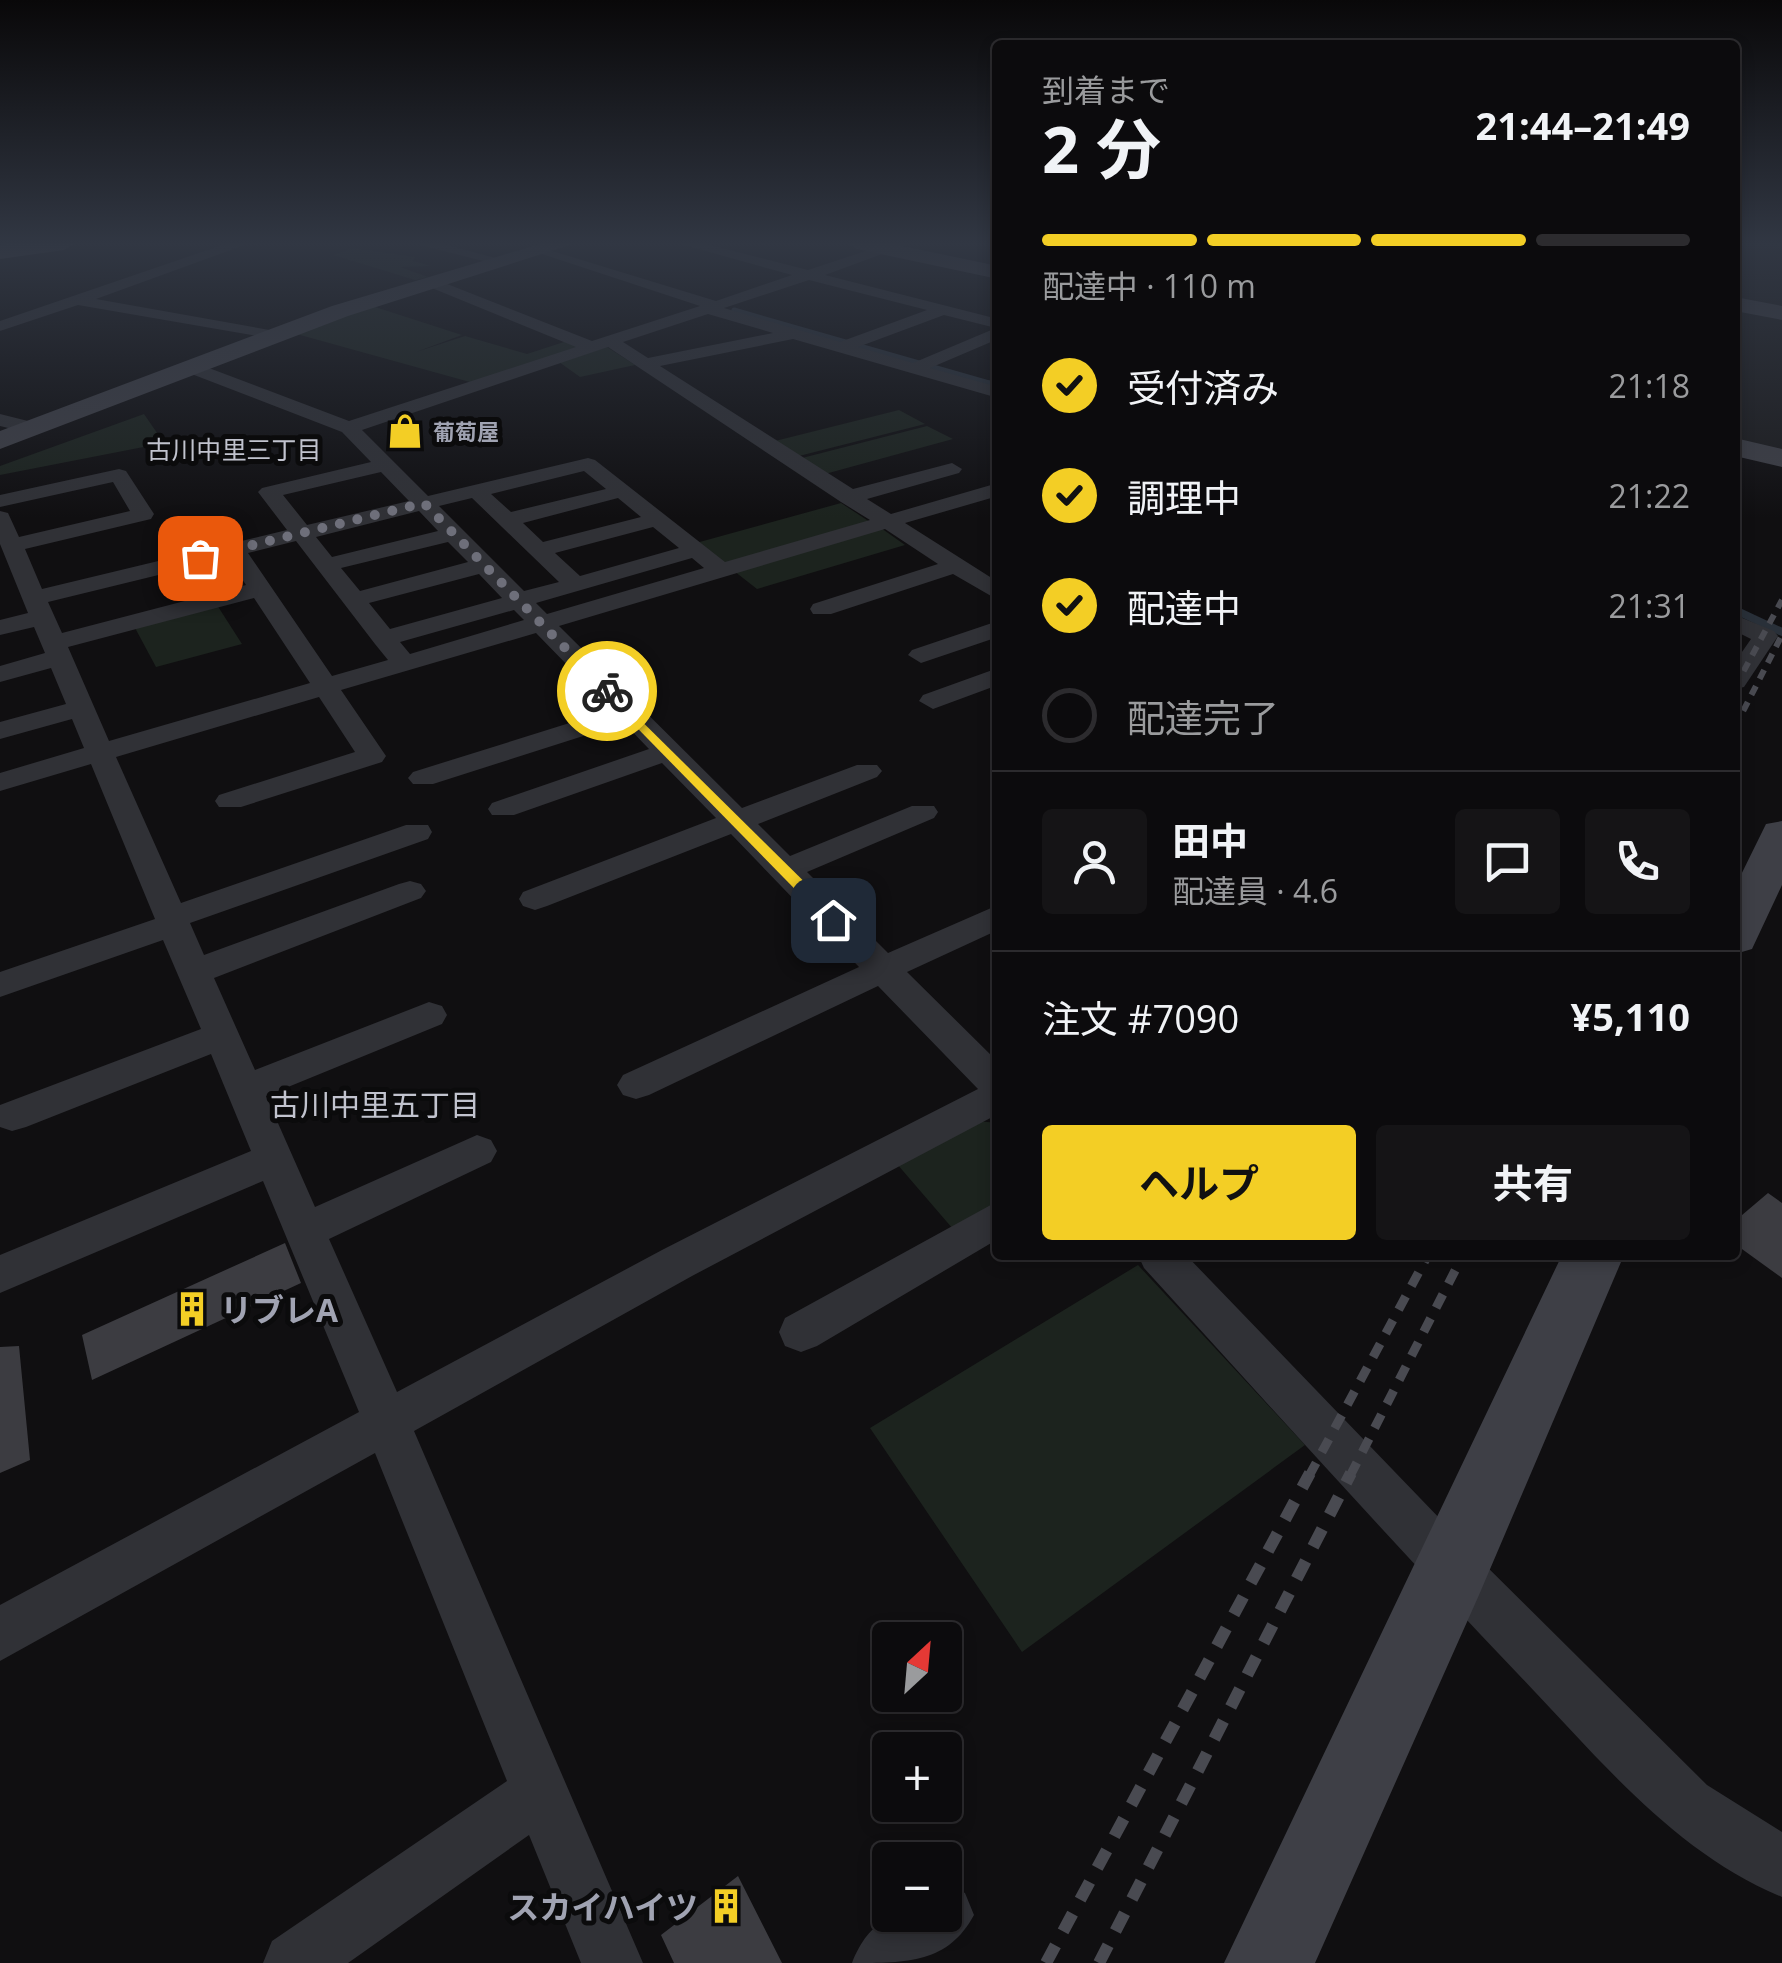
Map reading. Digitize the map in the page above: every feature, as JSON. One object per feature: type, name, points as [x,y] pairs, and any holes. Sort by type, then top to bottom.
[{"type":"street","points":[[267,335],[275,336]]},
{"type":"street","points":[[0,441],[195,370],[279,335]]},
{"type":"street","points":[[574,335],[644,364],[992,590]]},
{"type":"street","points":[[349,428],[634,335]]},
{"type":"street","points":[[644,364],[786,335]]},
{"type":"street","points":[[801,335],[992,388]]},
{"type":"street","points":[[849,345],[877,335]]},
{"type":"street","points":[[922,366],[992,336]]},
{"type":"street","points":[[195,370],[349,428],[992,1080]]},
{"type":"street","points":[[0,420],[34,428]]},
{"type":"street","points":[[1740,448],[1782,458]]},
{"type":"street","points":[[78,462],[116,454]]},
{"type":"street","points":[[0,674],[47,629],[234,550],[588,464],[720,569]]},
{"type":"street","points":[[386,465],[269,492],[402,662]]},
{"type":"street","points":[[849,497],[952,468]]},
{"type":"street","points":[[0,501],[119,475],[143,514],[6,531],[387,1423],[612,1963]]},
{"type":"street","points":[[476,491],[575,584]]},
{"type":"street","points":[[507,520],[622,491]]},
{"type":"street","points":[[0,782],[992,491]]},
{"type":"street","points":[[538,550],[657,519]]},
{"type":"street","points":[[326,565],[453,534]]},
{"type":"street","points":[[230,801],[372,756],[234,550]]},
{"type":"street","points":[[384,639],[696,550]]},
{"type":"street","points":[[354,600],[484,566]]},
{"type":"street","points":[[822,609],[955,566]]},
{"type":"street","points":[[0,628],[47,629],[260,589]]},
{"type":"street","points":[[1740,624],[1773,640],[1740,676]]},
{"type":"street","points":[[921,655],[992,630]]},
{"type":"street","points":[[932,701],[992,678]]},
{"type":"street","points":[[0,731],[82,708]]},
{"type":"street","points":[[423,778],[629,713]]},
{"type":"street","points":[[503,809],[667,752]]},
{"type":"street","points":[[535,899],[867,771]]},
{"type":"street","points":[[784,870],[923,812]]},
{"type":"street","points":[[0,985],[417,832]]},
{"type":"street","points":[[1740,927],[1782,834]]},
{"type":"street","points":[[194,972],[410,891]]},
{"type":"street","points":[[636,1085],[992,919]]},
{"type":"street","points":[[245,1090],[429,1014]]},
{"type":"street","points":[[12,1116],[221,1036]]},
{"type":"street","points":[[0,1634],[677,1263],[992,1099]]},
{"type":"street","points":[[305,1231],[477,1151]]},
{"type":"street","points":[[0,1274],[274,1159]]},
{"type":"street","points":[[801,1332],[992,1221]]},
{"type":"street","points":[[1164,1260],[1453,1569],[1686,1806],[1782,1867]]},
{"type":"street","points":[[1269,1963],[1453,1569],[1591,1260]]},
{"type":"street","points":[[294,1963],[541,1792]]},
{"type":"street","points":[[883,1963],[921,1932]]},
{"type":"shaded area","points":[[299,335],[462,335],[416,352],[465,336],[527,354],[567,341],[587,348],[477,384]]},
{"type":"shaded area","points":[[1740,335],[1782,335],[1782,450],[1740,440]]},
{"type":"shaded area","points":[[607,347],[635,365],[580,377],[559,362]]},
{"type":"shaded area","points":[[899,410],[925,424],[799,456],[775,441]]},
{"type":"shaded area","points":[[144,414],[164,443],[0,475],[0,466]]},
{"type":"shaded area","points":[[927,426],[953,439],[825,474],[802,458]]},
{"type":"shaded area","points":[[841,503],[870,522],[722,564],[696,543]]},
{"type":"shaded area","points":[[881,528],[905,545],[757,589],[734,571]]},
{"type":"shaded area","points":[[217,605],[242,644],[156,667],[134,626]]},
{"type":"shaded area","points":[[978,1121],[992,1122],[992,1207],[953,1229],[897,1164]]},
{"type":"shaded area","points":[[1138,1265],[1305,1445],[1022,1652],[870,1428]]},
{"type":"building","points":[[1768,1193],[1782,1203],[1782,1278],[1740,1248],[1740,1217]]},
{"type":"building","name":"リブレA","points":[[285,1243],[301,1283],[92,1380],[82,1335]]},
{"type":"building","points":[[19,1346],[30,1460],[0,1473],[0,1347]]},
{"type":"building","name":"スカイハイツ","points":[[738,1876],[782,1963],[674,1963],[661,1935]]},
{"type":"waterway","points":[[820,335],[992,384]]},
{"type":"waterway","points":[[988,383],[992,384]]},
{"type":"waterway","points":[[1740,612],[1782,632]]},
{"type":"railway","points":[[1740,678],[1782,600]]},
{"type":"railway","points":[[1740,717],[1782,635]]},
{"type":"railway","points":[[1309,1476],[1425,1260]]},
{"type":"railway","points":[[1350,1476],[1460,1260]]},
{"type":"railway","points":[[1046,1963],[1310,1473]]},
{"type":"railway","points":[[1099,1963],[1351,1473]]},
{"type":"way so far","points":[[200,558],[424,503],[607,691]]},
{"type":"place","name":"葡萄屋","points":[[405,431]]},
{"type":"place","name":"リブレA","points":[[192,1309]]},
{"type":"place","name":"スカイハイツ","points":[[726,1906]]},
{"type":"district","name":"古川中里三丁目","points":[[234,449]]},
{"type":"district","name":"古川中里五丁目","points":[[375,1104]]},
{"type":"route","points":[[607,691],[833,920]]}]
